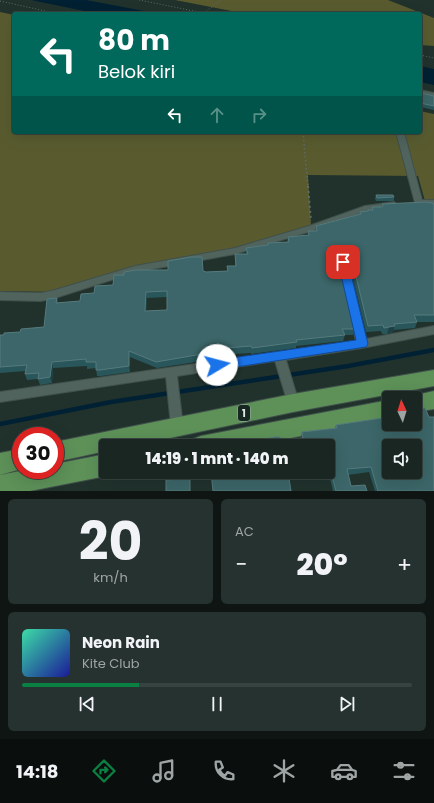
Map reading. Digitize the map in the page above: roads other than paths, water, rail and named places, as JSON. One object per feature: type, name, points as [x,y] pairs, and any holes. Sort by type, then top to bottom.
[{"type":"highway","name":"1","points":[[64,450],[177,419],[292,398],[434,378]]},
{"type":"highway","points":[[422,403],[434,400]]},
{"type":"highway","name":"1","points":[[237,439],[382,410]]},
{"type":"highway","points":[[0,464],[12,461]]},
{"type":"highway","points":[[0,486],[99,466]]},
{"type":"street","points":[[422,92],[434,95]]},
{"type":"street","points":[[400,134],[411,204]]},
{"type":"street","points":[[0,296],[41,297],[135,269],[236,251],[312,228],[374,206],[434,204]]},
{"type":"street","points":[[343,262],[362,344]]},
{"type":"street","points":[[0,397],[280,360],[434,330]]},
{"type":"street","points":[[280,360],[292,398]]},
{"type":"street","points":[[171,375],[177,419]]},
{"type":"water","points":[[31,0],[86,0],[149,12],[89,12]]},
{"type":"water","points":[[422,66],[434,69],[434,85],[422,82]]},
{"type":"waterway","points":[[0,424],[111,402],[348,366],[434,350]]}]
